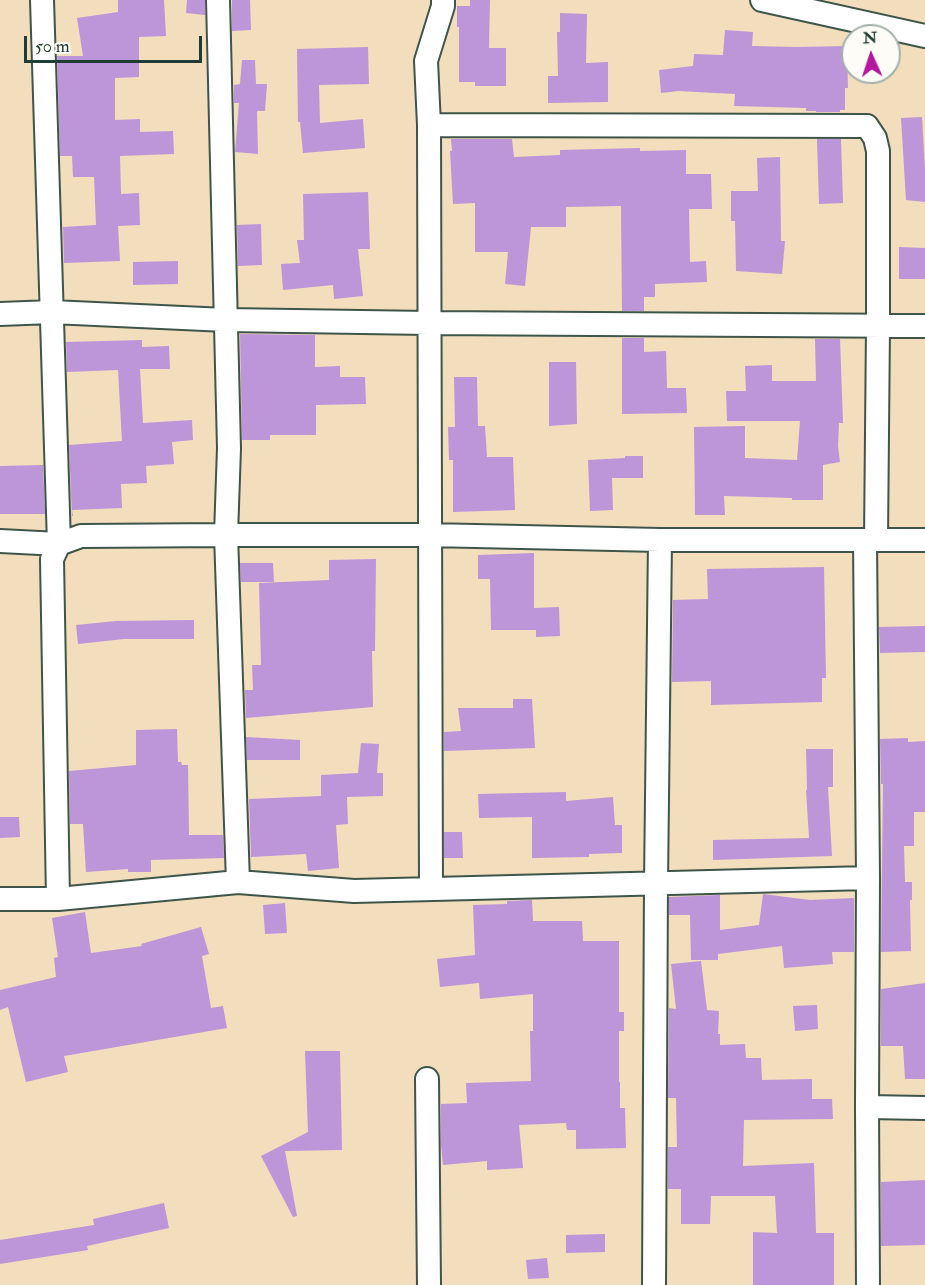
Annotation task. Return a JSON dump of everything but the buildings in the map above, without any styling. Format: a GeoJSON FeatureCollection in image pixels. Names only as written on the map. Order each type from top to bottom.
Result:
{"type":"FeatureCollection","features":[{"type":"Feature","properties":{"kind":"street"},"geometry":{"type":"LineString","coordinates":[[42,0],[60,544],[52,560],[58,899]]}},
{"type":"Feature","properties":{"kind":"street"},"geometry":{"type":"LineString","coordinates":[[218,0],[229,448],[226,535],[238,882]]}},
{"type":"Feature","properties":{"kind":"street"},"geometry":{"type":"LineString","coordinates":[[431,889],[429,125],[426,61],[443,0]]}},
{"type":"Feature","properties":{"kind":"street"},"geometry":{"type":"LineString","coordinates":[[762,0],[925,36]]}},
{"type":"Feature","properties":{"kind":"street"},"geometry":{"type":"LineString","coordinates":[[429,125],[867,126],[875,138],[878,151],[878,326],[871,540],[868,1285]]}},
{"type":"Feature","properties":{"kind":"street"},"geometry":{"type":"LineString","coordinates":[[0,314],[52,312],[226,320],[429,323],[925,326]]}},
{"type":"Feature","properties":{"kind":"street"},"geometry":{"type":"LineString","coordinates":[[0,541],[60,544],[81,536],[226,535],[429,535],[660,540],[925,540]]}},
{"type":"Feature","properties":{"kind":"street"},"geometry":{"type":"LineString","coordinates":[[654,1285],[660,540]]}},
{"type":"Feature","properties":{"kind":"street"},"geometry":{"type":"LineString","coordinates":[[0,899],[58,899],[238,882],[354,891],[868,878]]}},
{"type":"Feature","properties":{"kind":"street"},"geometry":{"type":"LineString","coordinates":[[427,1079],[429,1285]]}},
{"type":"Feature","properties":{"kind":"street"},"geometry":{"type":"LineString","coordinates":[[867,1107],[925,1108]]}}]}
